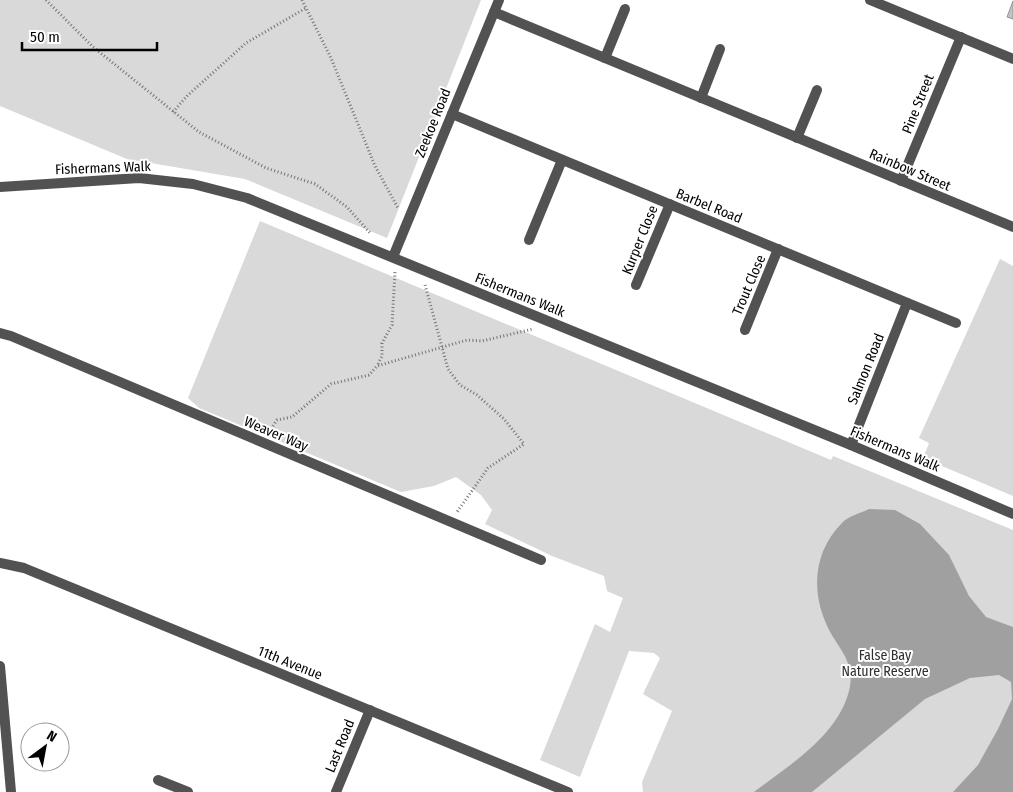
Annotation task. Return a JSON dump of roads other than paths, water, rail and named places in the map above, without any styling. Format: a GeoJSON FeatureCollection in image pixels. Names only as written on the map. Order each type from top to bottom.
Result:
{"type":"FeatureCollection","features":[{"type":"Feature","properties":{"kind":"street","name":"Zeekoe Road"},"geometry":{"type":"LineString","coordinates":[[393,257],[499,0]]}},
{"type":"Feature","properties":{"kind":"street"},"geometry":{"type":"LineString","coordinates":[[870,0],[1013,59]]}},
{"type":"Feature","properties":{"kind":"street"},"geometry":{"type":"LineString","coordinates":[[605,58],[625,9]]}},
{"type":"Feature","properties":{"kind":"street","name":"Rainbow Street"},"geometry":{"type":"LineString","coordinates":[[494,12],[1013,228]]}},
{"type":"Feature","properties":{"kind":"street","name":"Pine Street"},"geometry":{"type":"LineString","coordinates":[[901,181],[961,37]]}},
{"type":"Feature","properties":{"kind":"street"},"geometry":{"type":"LineString","coordinates":[[700,98],[720,49]]}},
{"type":"Feature","properties":{"kind":"street"},"geometry":{"type":"LineString","coordinates":[[797,138],[817,90]]}},
{"type":"Feature","properties":{"kind":"street","name":"Barbel Road"},"geometry":{"type":"LineString","coordinates":[[452,114],[956,323]]}},
{"type":"Feature","properties":{"kind":"street"},"geometry":{"type":"LineString","coordinates":[[529,240],[562,160]]}},
{"type":"Feature","properties":{"kind":"street","name":"Fishermans Walk"},"geometry":{"type":"LineString","coordinates":[[0,187],[139,178],[193,184],[247,198],[851,445],[1013,514]]}},
{"type":"Feature","properties":{"kind":"street","name":"Kurper Close"},"geometry":{"type":"LineString","coordinates":[[636,285],[670,204]]}},
{"type":"Feature","properties":{"kind":"street","name":"Trout Close"},"geometry":{"type":"LineString","coordinates":[[744,330],[778,249]]}},
{"type":"Feature","properties":{"kind":"street","name":"Salmon Road"},"geometry":{"type":"LineString","coordinates":[[851,445],[907,302]]}},
{"type":"Feature","properties":{"kind":"street","name":"Weaver Way"},"geometry":{"type":"LineString","coordinates":[[0,333],[541,560]]}},
{"type":"Feature","properties":{"kind":"street","name":"11th Avenue"},"geometry":{"type":"LineString","coordinates":[[0,563],[24,568],[568,792]]}},
{"type":"Feature","properties":{"kind":"street"},"geometry":{"type":"LineString","coordinates":[[0,666],[3,734],[11,792]]}},
{"type":"Feature","properties":{"kind":"street","name":"Last Road"},"geometry":{"type":"LineString","coordinates":[[336,792],[370,710]]}},
{"type":"Feature","properties":{"kind":"street"},"geometry":{"type":"LineString","coordinates":[[158,780],[188,792]]}},
{"type":"Feature","properties":{"kind":"park label","name":"False Bay Nature Reserve"},"geometry":{"type":"Point","coordinates":[885,664]}}]}
